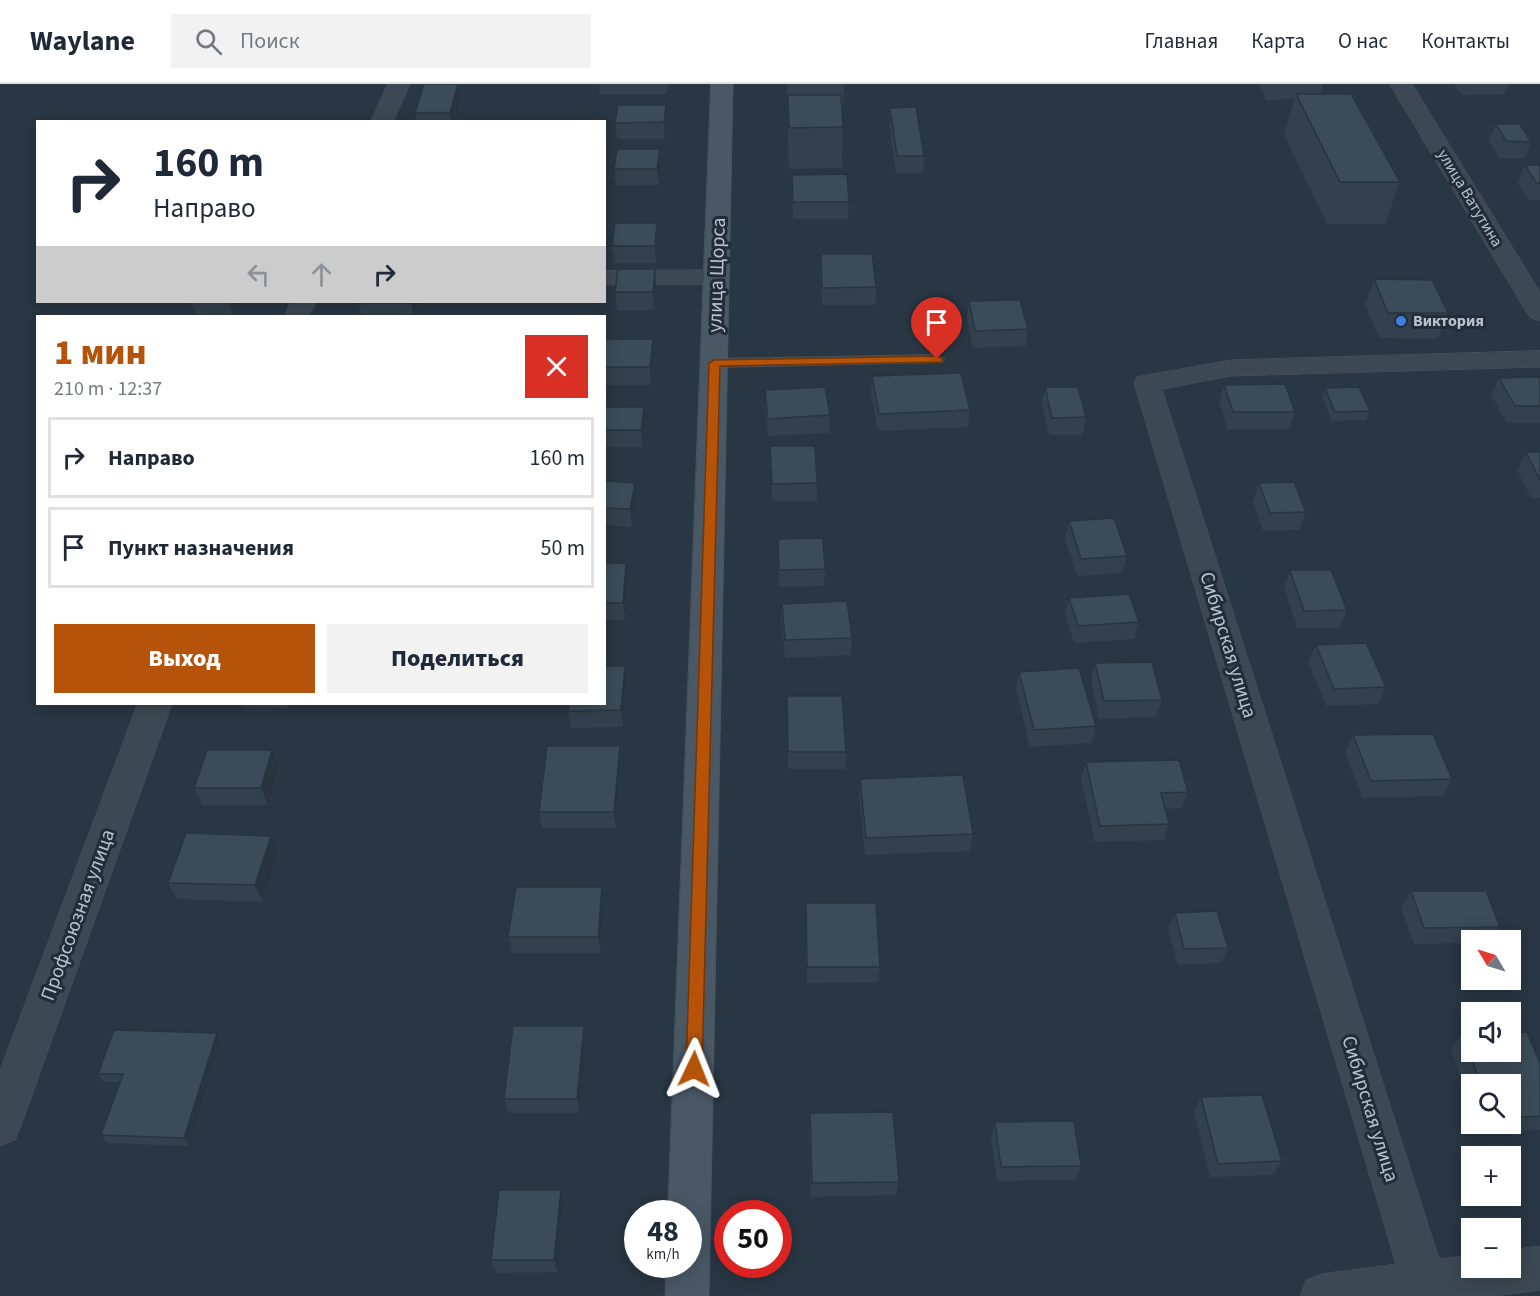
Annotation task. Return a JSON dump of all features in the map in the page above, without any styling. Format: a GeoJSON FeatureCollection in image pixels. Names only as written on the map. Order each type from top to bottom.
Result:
{"type":"FeatureCollection","features":[{"type":"Feature","properties":{"kind":"main road","name":"улица Щорса"},"geometry":{"type":"LineString","coordinates":[[690,1200],[722,84]]}},
{"type":"Feature","properties":{"kind":"main road"},"geometry":{"type":"LineString","coordinates":[[687,1296],[688,1278]]}},
{"type":"Feature","properties":{"kind":"street"},"geometry":{"type":"LineString","coordinates":[[383,120],[399,84]]}},
{"type":"Feature","properties":{"kind":"street","name":"улица Ватутина"},"geometry":{"type":"LineString","coordinates":[[1401,84],[1540,312]]}},
{"type":"Feature","properties":{"kind":"street"},"geometry":{"type":"LineString","coordinates":[[606,278],[717,277]]}},
{"type":"Feature","properties":{"kind":"street","name":"Сибирская улица"},"geometry":{"type":"LineString","coordinates":[[1424,1283],[1147,383],[1231,368],[1540,359]]}},
{"type":"Feature","properties":{"kind":"street","name":"Профсоюзная улица"},"geometry":{"type":"LineString","coordinates":[[0,1126],[155,705]]}},
{"type":"Feature","properties":{"kind":"street"},"geometry":{"type":"LineString","coordinates":[[1322,1296],[1540,1268]]}},
{"type":"Feature","properties":{"kind":"lane"},"geometry":{"type":"LineString","coordinates":[[714,363],[937,359]]}},
{"type":"Feature","properties":{"kind":"building"},"geometry":{"type":"Polygon","coordinates":[[[424,84],[458,84],[450,113],[415,113],[424,84]]]}},
{"type":"Feature","properties":{"kind":"building"},"geometry":{"type":"Polygon","coordinates":[[[1296,94],[1351,94],[1400,182],[1340,182],[1296,94]]]}},
{"type":"Feature","properties":{"kind":"building"},"geometry":{"type":"Polygon","coordinates":[[[788,95],[841,95],[843,127],[789,128],[788,95]]]}},
{"type":"Feature","properties":{"kind":"building"},"geometry":{"type":"Polygon","coordinates":[[[618,105],[666,105],[664,122],[615,123],[618,105]]]}},
{"type":"Feature","properties":{"kind":"building"},"geometry":{"type":"Polygon","coordinates":[[[916,107],[924,156],[897,156],[890,108],[916,107]]]}},
{"type":"Feature","properties":{"kind":"building"},"geometry":{"type":"Polygon","coordinates":[[[1496,124],[1520,124],[1531,142],[1506,141],[1496,124]]]}},
{"type":"Feature","properties":{"kind":"building"},"geometry":{"type":"Polygon","coordinates":[[[617,149],[660,149],[657,169],[614,169],[617,149]]]}},
{"type":"Feature","properties":{"kind":"building"},"geometry":{"type":"Polygon","coordinates":[[[1525,165],[1540,165],[1540,183],[1536,183],[1525,165]]]}},
{"type":"Feature","properties":{"kind":"building"},"geometry":{"type":"Polygon","coordinates":[[[847,174],[849,202],[793,202],[792,175],[847,174]]]}},
{"type":"Feature","properties":{"kind":"building"},"geometry":{"type":"Polygon","coordinates":[[[615,223],[657,223],[655,246],[612,246],[615,223]]]}},
{"type":"Feature","properties":{"kind":"building"},"geometry":{"type":"Polygon","coordinates":[[[821,254],[872,254],[876,287],[822,288],[821,254]]]}},
{"type":"Feature","properties":{"kind":"building"},"geometry":{"type":"Polygon","coordinates":[[[618,269],[655,269],[653,292],[615,292],[618,269]]]}},
{"type":"Feature","properties":{"kind":"building"},"geometry":{"type":"Polygon","coordinates":[[[1374,279],[1432,280],[1448,313],[1388,313],[1374,279]]]}},
{"type":"Feature","properties":{"kind":"building"},"geometry":{"type":"Polygon","coordinates":[[[1020,300],[1028,329],[975,331],[969,301],[1020,300]]]}},
{"type":"Feature","properties":{"kind":"building"},"geometry":{"type":"Polygon","coordinates":[[[606,339],[653,339],[650,367],[606,367],[606,339]]]}},
{"type":"Feature","properties":{"kind":"building"},"geometry":{"type":"Polygon","coordinates":[[[961,373],[970,410],[879,414],[872,376],[961,373]]]}},
{"type":"Feature","properties":{"kind":"building"},"geometry":{"type":"Polygon","coordinates":[[[1540,377],[1540,406],[1515,406],[1499,378],[1540,377]]]}},
{"type":"Feature","properties":{"kind":"building"},"geometry":{"type":"Polygon","coordinates":[[[1285,384],[1295,412],[1233,412],[1224,385],[1285,384]]]}},
{"type":"Feature","properties":{"kind":"building"},"geometry":{"type":"Polygon","coordinates":[[[825,387],[830,415],[768,419],[765,390],[825,387]]]}},
{"type":"Feature","properties":{"kind":"building"},"geometry":{"type":"Polygon","coordinates":[[[1045,387],[1078,387],[1086,417],[1052,418],[1045,387]]]}},
{"type":"Feature","properties":{"kind":"building"},"geometry":{"type":"Polygon","coordinates":[[[1359,387],[1370,411],[1335,412],[1325,388],[1359,387]]]}},
{"type":"Feature","properties":{"kind":"building"},"geometry":{"type":"Polygon","coordinates":[[[606,407],[644,407],[641,430],[606,430],[606,407]]]}},
{"type":"Feature","properties":{"kind":"building"},"geometry":{"type":"Polygon","coordinates":[[[770,446],[815,446],[817,483],[772,484],[770,446]]]}},
{"type":"Feature","properties":{"kind":"building"},"geometry":{"type":"Polygon","coordinates":[[[1526,452],[1540,452],[1540,480],[1526,452]]]}},
{"type":"Feature","properties":{"kind":"building"},"geometry":{"type":"Polygon","coordinates":[[[606,481],[635,483],[630,509],[606,508],[606,481]]]}},
{"type":"Feature","properties":{"kind":"building"},"geometry":{"type":"Polygon","coordinates":[[[1294,482],[1306,512],[1270,513],[1259,483],[1294,482]]]}},
{"type":"Feature","properties":{"kind":"building"},"geometry":{"type":"Polygon","coordinates":[[[1114,518],[1127,556],[1081,559],[1069,521],[1114,518]]]}},
{"type":"Feature","properties":{"kind":"building"},"geometry":{"type":"Polygon","coordinates":[[[823,538],[825,569],[779,570],[778,539],[823,538]]]}},
{"type":"Feature","properties":{"kind":"building"},"geometry":{"type":"Polygon","coordinates":[[[606,563],[626,563],[623,603],[606,603],[606,563]]]}},
{"type":"Feature","properties":{"kind":"building"},"geometry":{"type":"Polygon","coordinates":[[[1290,570],[1331,570],[1347,610],[1304,611],[1290,570]]]}},
{"type":"Feature","properties":{"kind":"building"},"geometry":{"type":"Polygon","coordinates":[[[1129,594],[1139,622],[1078,626],[1069,598],[1129,594]]]}},
{"type":"Feature","properties":{"kind":"building"},"geometry":{"type":"Polygon","coordinates":[[[847,601],[852,638],[785,640],[782,604],[847,601]]]}},
{"type":"Feature","properties":{"kind":"building"},"geometry":{"type":"Polygon","coordinates":[[[1366,643],[1386,687],[1334,689],[1316,645],[1366,643]]]}},
{"type":"Feature","properties":{"kind":"building"},"geometry":{"type":"Polygon","coordinates":[[[1152,662],[1162,700],[1104,701],[1095,663],[1152,662]]]}},
{"type":"Feature","properties":{"kind":"building"},"geometry":{"type":"Polygon","coordinates":[[[606,666],[625,666],[621,710],[568,711],[569,705],[606,705],[606,666]]]}},
{"type":"Feature","properties":{"kind":"building"},"geometry":{"type":"Polygon","coordinates":[[[1079,668],[1096,726],[1034,730],[1019,672],[1079,668]]]}},
{"type":"Feature","properties":{"kind":"building"},"geometry":{"type":"Polygon","coordinates":[[[787,696],[842,696],[846,752],[788,752],[787,696]]]}},
{"type":"Feature","properties":{"kind":"building"},"geometry":{"type":"Polygon","coordinates":[[[1433,734],[1452,779],[1371,781],[1353,735],[1433,734]]]}},
{"type":"Feature","properties":{"kind":"building"},"geometry":{"type":"Polygon","coordinates":[[[547,746],[620,746],[614,812],[539,812],[547,746]]]}},
{"type":"Feature","properties":{"kind":"building"},"geometry":{"type":"Polygon","coordinates":[[[207,750],[272,750],[261,788],[194,788],[207,750]]]}},
{"type":"Feature","properties":{"kind":"building"},"geometry":{"type":"Polygon","coordinates":[[[1179,760],[1188,792],[1161,793],[1169,824],[1100,826],[1086,762],[1179,760]]]}},
{"type":"Feature","properties":{"kind":"building"},"geometry":{"type":"Polygon","coordinates":[[[963,775],[973,834],[866,838],[860,779],[963,775]]]}},
{"type":"Feature","properties":{"kind":"building"},"geometry":{"type":"Polygon","coordinates":[[[186,833],[271,836],[255,885],[168,883],[186,833]]]}},
{"type":"Feature","properties":{"kind":"building"},"geometry":{"type":"Polygon","coordinates":[[[516,887],[602,887],[598,937],[508,937],[516,887]]]}},
{"type":"Feature","properties":{"kind":"building"},"geometry":{"type":"Polygon","coordinates":[[[1411,891],[1486,891],[1500,927],[1424,928],[1411,891]]]}},
{"type":"Feature","properties":{"kind":"building"},"geometry":{"type":"Polygon","coordinates":[[[806,903],[876,903],[880,967],[807,967],[806,903]]]}},
{"type":"Feature","properties":{"kind":"building"},"geometry":{"type":"Polygon","coordinates":[[[1217,911],[1228,948],[1184,949],[1175,913],[1217,911]]]}},
{"type":"Feature","properties":{"kind":"building"},"geometry":{"type":"Polygon","coordinates":[[[513,1026],[584,1026],[577,1099],[504,1099],[513,1026]]]}},
{"type":"Feature","properties":{"kind":"building"},"geometry":{"type":"Polygon","coordinates":[[[114,1030],[217,1033],[184,1138],[101,1135],[123,1074],[98,1074],[114,1030]]]}},
{"type":"Feature","properties":{"kind":"building"},"geometry":{"type":"Polygon","coordinates":[[[1521,1032],[1527,1032],[1540,1063],[1540,1116],[1521,1117],[1521,1074],[1477,1074],[1473,1062],[1521,1062],[1521,1032]]]}},
{"type":"Feature","properties":{"kind":"building"},"geometry":{"type":"Polygon","coordinates":[[[1262,1095],[1282,1161],[1218,1164],[1201,1097],[1262,1095]]]}},
{"type":"Feature","properties":{"kind":"building"},"geometry":{"type":"Polygon","coordinates":[[[893,1112],[899,1182],[812,1183],[810,1113],[893,1112]]]}},
{"type":"Feature","properties":{"kind":"building"},"geometry":{"type":"Polygon","coordinates":[[[1074,1121],[1081,1166],[1001,1167],[995,1122],[1074,1121]]]}},
{"type":"Feature","properties":{"kind":"building"},"geometry":{"type":"Polygon","coordinates":[[[499,1190],[561,1190],[554,1260],[491,1260],[499,1190]]]}},
{"type":"Feature","properties":{"kind":"place","name":"Виктория"},"geometry":{"type":"Point","coordinates":[1401,321]}},
{"type":"Feature","properties":{"kind":"route"},"geometry":{"type":"LineString","coordinates":[[694,1069],[714,363],[937,359]]}}]}
